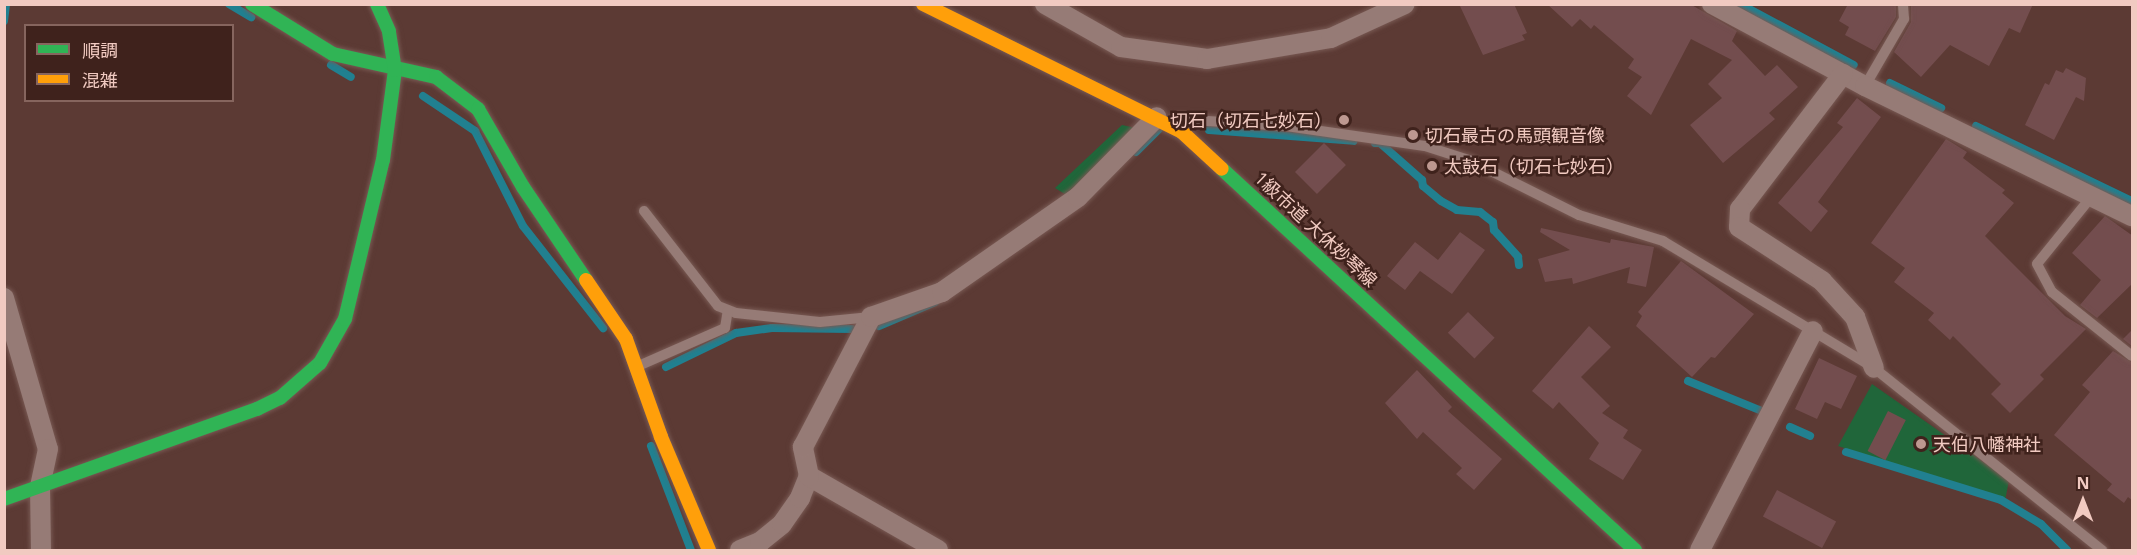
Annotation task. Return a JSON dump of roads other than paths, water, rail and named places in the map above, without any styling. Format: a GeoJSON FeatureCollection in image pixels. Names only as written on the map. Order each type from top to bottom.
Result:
{"type":"FeatureCollection","features":[{"type":"Feature","properties":{"kind":"street"},"geometry":{"type":"LineString","coordinates":[[252,4],[333,54],[394,70],[436,77],[478,109],[524,187],[626,339],[709,550]]}},
{"type":"Feature","properties":{"kind":"street"},"geometry":{"type":"LineString","coordinates":[[4,499],[257,409],[280,398],[320,363],[345,319],[360,266],[383,160],[394,70],[389,31],[377,4]]}},
{"type":"Feature","properties":{"kind":"street","name":"1級市道 大休妙琴線"},"geometry":{"type":"LineString","coordinates":[[923,4],[1157,117],[1182,132],[1248,190],[1635,550]]}},
{"type":"Feature","properties":{"kind":"street"},"geometry":{"type":"LineString","coordinates":[[1045,4],[1121,48],[1207,59],[1331,38],[1405,4]]}},
{"type":"Feature","properties":{"kind":"street"},"geometry":{"type":"LineString","coordinates":[[1712,4],[1865,86],[2133,216]]}},
{"type":"Feature","properties":{"kind":"street"},"geometry":{"type":"LineString","coordinates":[[1843,74],[1740,209],[1739,227],[1822,281],[1855,316],[1874,368]]}},
{"type":"Feature","properties":{"kind":"street"},"geometry":{"type":"LineString","coordinates":[[740,550],[760,542],[782,524],[800,498],[809,476],[803,447],[871,317],[942,292],[1049,218],[1078,197],[1157,117]]}},
{"type":"Feature","properties":{"kind":"street"},"geometry":{"type":"LineString","coordinates":[[4,298],[48,449],[40,488],[41,550]]}},
{"type":"Feature","properties":{"kind":"street"},"geometry":{"type":"LineString","coordinates":[[1700,550],[1813,331]]}},
{"type":"Feature","properties":{"kind":"street"},"geometry":{"type":"LineString","coordinates":[[809,476],[938,550]]}},
{"type":"Feature","properties":{"kind":"lane"},"geometry":{"type":"LineString","coordinates":[[1865,86],[1904,19],[1903,4]]}},
{"type":"Feature","properties":{"kind":"lane"},"geometry":{"type":"LineString","coordinates":[[1157,117],[1286,126],[1425,146],[1469,160],[1579,215],[1662,241],[1874,368],[2102,550]]}},
{"type":"Feature","properties":{"kind":"lane"},"geometry":{"type":"LineString","coordinates":[[2092,196],[2037,264],[2052,291],[2133,356]]}},
{"type":"Feature","properties":{"kind":"lane"},"geometry":{"type":"LineString","coordinates":[[644,211],[718,306],[728,310],[820,322],[871,317]]}},
{"type":"Feature","properties":{"kind":"lane"},"geometry":{"type":"LineString","coordinates":[[636,367],[725,328],[728,310]]}},
{"type":"Feature","properties":{"kind":"waterway"},"geometry":{"type":"LineString","coordinates":[[4,21],[6,4]]}},
{"type":"Feature","properties":{"kind":"waterway"},"geometry":{"type":"LineString","coordinates":[[229,4],[251,17]]}},
{"type":"Feature","properties":{"kind":"waterway"},"geometry":{"type":"LineString","coordinates":[[1740,4],[1854,65]]}},
{"type":"Feature","properties":{"kind":"waterway"},"geometry":{"type":"LineString","coordinates":[[331,65],[351,77]]}},
{"type":"Feature","properties":{"kind":"waterway"},"geometry":{"type":"LineString","coordinates":[[1890,83],[1941,108]]}},
{"type":"Feature","properties":{"kind":"waterway"},"geometry":{"type":"LineString","coordinates":[[423,96],[475,131],[523,226],[603,328]]}},
{"type":"Feature","properties":{"kind":"waterway"},"geometry":{"type":"LineString","coordinates":[[1976,126],[2132,201]]}},
{"type":"Feature","properties":{"kind":"waterway"},"geometry":{"type":"LineString","coordinates":[[1136,152],[1159,129]]}},
{"type":"Feature","properties":{"kind":"waterway"},"geometry":{"type":"LineString","coordinates":[[1209,130],[1354,141]]}},
{"type":"Feature","properties":{"kind":"waterway"},"geometry":{"type":"LineString","coordinates":[[1375,143],[1380,143],[1422,180],[1423,186],[1441,201],[1457,210],[1480,212],[1493,222],[1494,230],[1518,257],[1519,265]]}},
{"type":"Feature","properties":{"kind":"waterway"},"geometry":{"type":"LineString","coordinates":[[879,326],[935,302]]}},
{"type":"Feature","properties":{"kind":"waterway"},"geometry":{"type":"LineString","coordinates":[[666,367],[736,333],[772,328],[852,329]]}},
{"type":"Feature","properties":{"kind":"waterway"},"geometry":{"type":"LineString","coordinates":[[1688,381],[1762,411]]}},
{"type":"Feature","properties":{"kind":"waterway"},"geometry":{"type":"LineString","coordinates":[[1790,427],[1810,436]]}},
{"type":"Feature","properties":{"kind":"waterway"},"geometry":{"type":"LineString","coordinates":[[651,446],[691,550]]}},
{"type":"Feature","properties":{"kind":"waterway"},"geometry":{"type":"LineString","coordinates":[[1846,452],[2001,500],[2041,524],[2067,550]]}},
{"type":"Feature","properties":{"kind":"place","name":"切石（切石七妙石）"},"geometry":{"type":"Point","coordinates":[1344,120]}},
{"type":"Feature","properties":{"kind":"place","name":"切石最古の馬頭観音像"},"geometry":{"type":"Point","coordinates":[1413,135]}},
{"type":"Feature","properties":{"kind":"place","name":"太鼓石（切石七妙石）"},"geometry":{"type":"Point","coordinates":[1432,166]}},
{"type":"Feature","properties":{"kind":"place","name":"天伯八幡神社"},"geometry":{"type":"Point","coordinates":[1921,444]}}]}
